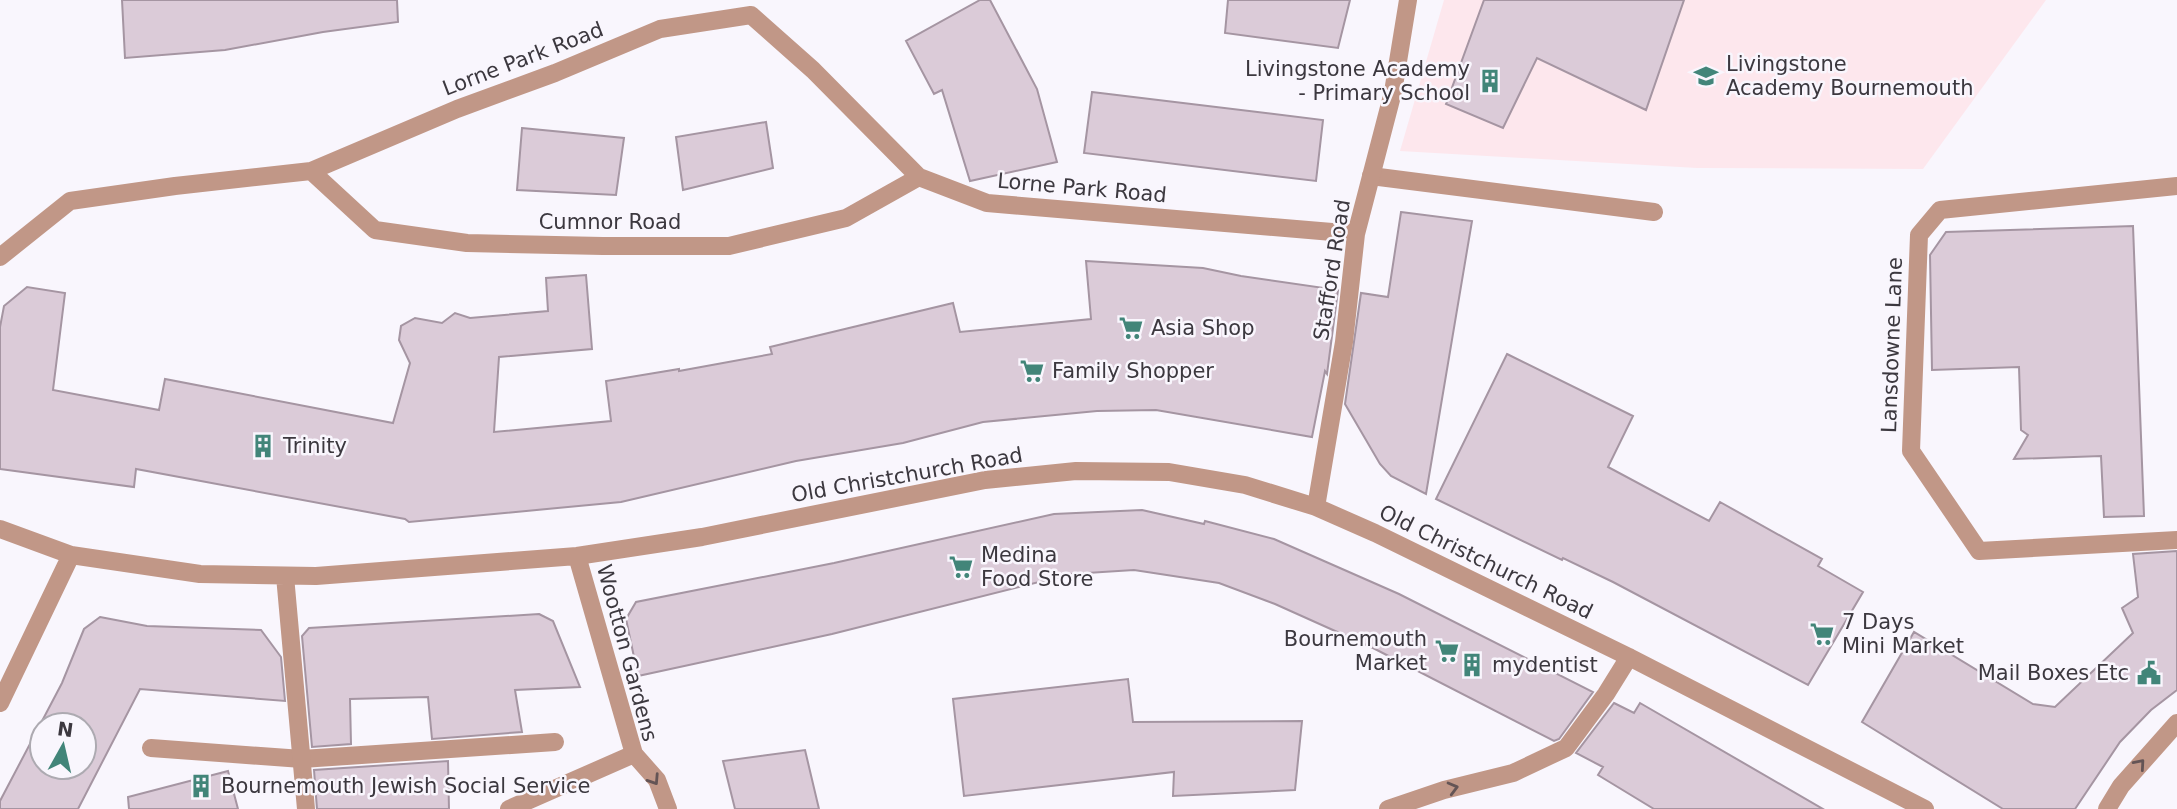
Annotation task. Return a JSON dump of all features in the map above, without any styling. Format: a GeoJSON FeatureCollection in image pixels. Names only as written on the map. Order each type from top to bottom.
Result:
{"type":"FeatureCollection","features":[{"type":"Feature","properties":{"kind":"street","name":"Stafford Road"},"geometry":{"type":"LineString","coordinates":[[1316,507],[1343,342],[1356,234],[1394,92],[1408,0]]}},
{"type":"Feature","properties":{"kind":"street","name":"Lorne Park Road"},"geometry":{"type":"LineString","coordinates":[[0,257],[70,201],[311,171],[457,109],[555,73],[660,29],[755,7],[919,177],[987,203],[1356,234]]}},
{"type":"Feature","properties":{"kind":"street","name":"Cumnor Road"},"geometry":{"type":"LineString","coordinates":[[311,171],[375,230],[467,243],[603,246],[729,246],[846,218],[919,177]]}},
{"type":"Feature","properties":{"kind":"street"},"geometry":{"type":"LineString","coordinates":[[1371,176],[1654,212]]}},
{"type":"Feature","properties":{"kind":"street","name":"Lansdowne Lane"},"geometry":{"type":"LineString","coordinates":[[2177,186],[1940,210],[1919,235],[1911,451],[1979,551],[2177,540]]}},
{"type":"Feature","properties":{"kind":"street","name":"Old Christchurch Road"},"geometry":{"type":"LineString","coordinates":[[0,529],[72,555],[200,574],[316,576],[577,556],[702,537],[985,480],[1076,471],[1169,472],[1245,485],[1316,507],[1375,533],[1629,657],[1925,809]]}},
{"type":"Feature","properties":{"kind":"street"},"geometry":{"type":"LineString","coordinates":[[0,703],[72,555]]}},
{"type":"Feature","properties":{"kind":"street","name":"Wootton Gardens"},"geometry":{"type":"LineString","coordinates":[[509,809],[634,754],[577,556]]}},
{"type":"Feature","properties":{"kind":"street"},"geometry":{"type":"LineString","coordinates":[[285,576],[306,809]]}},
{"type":"Feature","properties":{"kind":"street"},"geometry":{"type":"LineString","coordinates":[[1388,809],[1444,790],[1513,773],[1566,748],[1606,694],[1629,657]]}},
{"type":"Feature","properties":{"kind":"street"},"geometry":{"type":"LineString","coordinates":[[2107,809],[2121,786],[2177,723]]}},
{"type":"Feature","properties":{"kind":"street"},"geometry":{"type":"LineString","coordinates":[[151,748],[302,759],[555,742]]}},
{"type":"Feature","properties":{"kind":"street"},"geometry":{"type":"LineString","coordinates":[[634,754],[657,780],[668,809]]}},
{"type":"Feature","properties":{"kind":"shaded area","name":"Livingstone Academy Bournemouth"},"geometry":{"type":"Polygon","coordinates":[[[1444,0],[2046,0],[1923,169],[1697,168],[1400,151],[1444,0]]]}},
{"type":"Feature","properties":{"kind":"building"},"geometry":{"type":"Polygon","coordinates":[[[122,0],[397,0],[398,22],[323,32],[225,50],[125,58],[122,0]]]}},
{"type":"Feature","properties":{"kind":"building"},"geometry":{"type":"Polygon","coordinates":[[[980,0],[990,0],[1037,89],[1057,162],[970,181],[942,90],[934,94],[906,41],[980,0]]]}},
{"type":"Feature","properties":{"kind":"building"},"geometry":{"type":"Polygon","coordinates":[[[1228,0],[1350,0],[1338,48],[1225,33],[1228,0]]]}},
{"type":"Feature","properties":{"kind":"building","name":"Livingstone Academy - Primary School"},"geometry":{"type":"Polygon","coordinates":[[[1484,0],[1684,0],[1646,110],[1537,58],[1503,128],[1446,104],[1484,0]]]}},
{"type":"Feature","properties":{"kind":"building"},"geometry":{"type":"Polygon","coordinates":[[[1092,92],[1323,120],[1316,181],[1084,153],[1092,92]]]}},
{"type":"Feature","properties":{"kind":"building"},"geometry":{"type":"Polygon","coordinates":[[[766,122],[773,168],[683,190],[676,137],[766,122]]]}},
{"type":"Feature","properties":{"kind":"building"},"geometry":{"type":"Polygon","coordinates":[[[522,128],[624,138],[616,195],[517,190],[522,128]]]}},
{"type":"Feature","properties":{"kind":"building"},"geometry":{"type":"Polygon","coordinates":[[[1401,212],[1472,221],[1426,494],[1391,476],[1380,464],[1345,404],[1361,293],[1388,297],[1401,212]]]}},
{"type":"Feature","properties":{"kind":"building"},"geometry":{"type":"Polygon","coordinates":[[[2133,226],[2144,516],[2104,517],[2101,456],[2014,459],[2028,435],[2021,430],[2019,367],[1932,370],[1930,255],[1946,232],[2133,226]]]}},
{"type":"Feature","properties":{"kind":"building"},"geometry":{"type":"Polygon","coordinates":[[[1086,261],[1203,268],[1338,290],[1327,374],[1325,371],[1312,437],[1156,410],[1097,411],[983,422],[903,443],[796,461],[621,502],[409,522],[405,519],[136,469],[134,487],[0,469],[0,327],[4,306],[27,287],[65,293],[53,390],[159,410],[165,379],[393,423],[410,363],[399,340],[401,326],[415,318],[442,323],[455,313],[470,318],[548,311],[546,278],[586,275],[592,349],[499,357],[494,432],[611,421],[606,381],[772,354],[770,347],[953,303],[960,332],[1091,319],[1086,261]]]}},
{"type":"Feature","properties":{"kind":"building"},"geometry":{"type":"Polygon","coordinates":[[[1507,354],[1633,416],[1608,467],[1709,521],[1720,502],[1822,559],[1818,566],[1863,592],[1808,685],[1613,582],[1436,499],[1507,354]]]}},
{"type":"Feature","properties":{"kind":"building"},"geometry":{"type":"Polygon","coordinates":[[[1142,510],[1204,524],[1205,521],[1274,539],[1399,594],[1593,692],[1559,739],[1554,741],[1373,648],[1275,604],[1219,583],[1134,570],[1071,574],[832,634],[638,676],[626,619],[636,602],[834,563],[1054,514],[1142,510]]]}},
{"type":"Feature","properties":{"kind":"building"},"geometry":{"type":"Polygon","coordinates":[[[2177,551],[2177,690],[2151,710],[2120,742],[2075,809],[2003,809],[1862,722],[1914,632],[2033,704],[2055,707],[2133,633],[2122,608],[2138,597],[2133,554],[2177,551]]]}},
{"type":"Feature","properties":{"kind":"building"},"geometry":{"type":"Polygon","coordinates":[[[539,614],[553,621],[580,687],[515,690],[522,732],[432,739],[428,697],[350,699],[351,744],[312,747],[302,636],[309,628],[539,614]]]}},
{"type":"Feature","properties":{"kind":"building"},"geometry":{"type":"Polygon","coordinates":[[[100,617],[147,626],[261,630],[281,657],[285,701],[140,689],[98,770],[98,711],[47,711],[84,629],[100,617]]]}},
{"type":"Feature","properties":{"kind":"building"},"geometry":{"type":"Polygon","coordinates":[[[1128,679],[1133,722],[1302,721],[1295,790],[1173,796],[1174,772],[964,796],[953,699],[1128,679]]]}},
{"type":"Feature","properties":{"kind":"building"},"geometry":{"type":"Polygon","coordinates":[[[1614,703],[1634,713],[1640,703],[1823,809],[1654,809],[1598,775],[1603,767],[1576,753],[1614,703]]]}},
{"type":"Feature","properties":{"kind":"building"},"geometry":{"type":"Polygon","coordinates":[[[28,748],[28,781],[92,781],[78,809],[0,809],[0,801],[28,748]]]}},
{"type":"Feature","properties":{"kind":"building"},"geometry":{"type":"Polygon","coordinates":[[[805,750],[819,809],[735,809],[723,761],[805,750]]]}},
{"type":"Feature","properties":{"kind":"building"},"geometry":{"type":"Polygon","coordinates":[[[448,761],[449,809],[317,809],[314,770],[448,761]]]}},
{"type":"Feature","properties":{"kind":"building","name":"Bournemouth Jewish Social Service"},"geometry":{"type":"Polygon","coordinates":[[[228,771],[238,809],[129,809],[128,797],[228,771]]]}},
{"type":"Feature","properties":{"kind":"place","name":"Livingstone Academy Bournemouth"},"geometry":{"type":"Point","coordinates":[1706,76]}},
{"type":"Feature","properties":{"kind":"place","name":"Livingstone Academy - Primary School"},"geometry":{"type":"Point","coordinates":[1490,81]}},
{"type":"Feature","properties":{"kind":"place","name":"Asia Shop"},"geometry":{"type":"Point","coordinates":[1131,328]}},
{"type":"Feature","properties":{"kind":"place","name":"Family Shopper"},"geometry":{"type":"Point","coordinates":[1032,371]}},
{"type":"Feature","properties":{"kind":"place","name":"Trinity"},"geometry":{"type":"Point","coordinates":[263,446]}},
{"type":"Feature","properties":{"kind":"place","name":"Medina Food Store"},"geometry":{"type":"Point","coordinates":[961,567]}},
{"type":"Feature","properties":{"kind":"place","name":"7 Days Mini Market"},"geometry":{"type":"Point","coordinates":[1822,634]}},
{"type":"Feature","properties":{"kind":"place","name":"Bournemouth Market"},"geometry":{"type":"Point","coordinates":[1447,651]}},
{"type":"Feature","properties":{"kind":"place","name":"mydentist"},"geometry":{"type":"Point","coordinates":[1472,665]}},
{"type":"Feature","properties":{"kind":"place","name":"Mail Boxes Etc"},"geometry":{"type":"Point","coordinates":[2149,673]}},
{"type":"Feature","properties":{"kind":"place","name":"Bournemouth Jewish Social Service"},"geometry":{"type":"Point","coordinates":[201,786]}}]}
